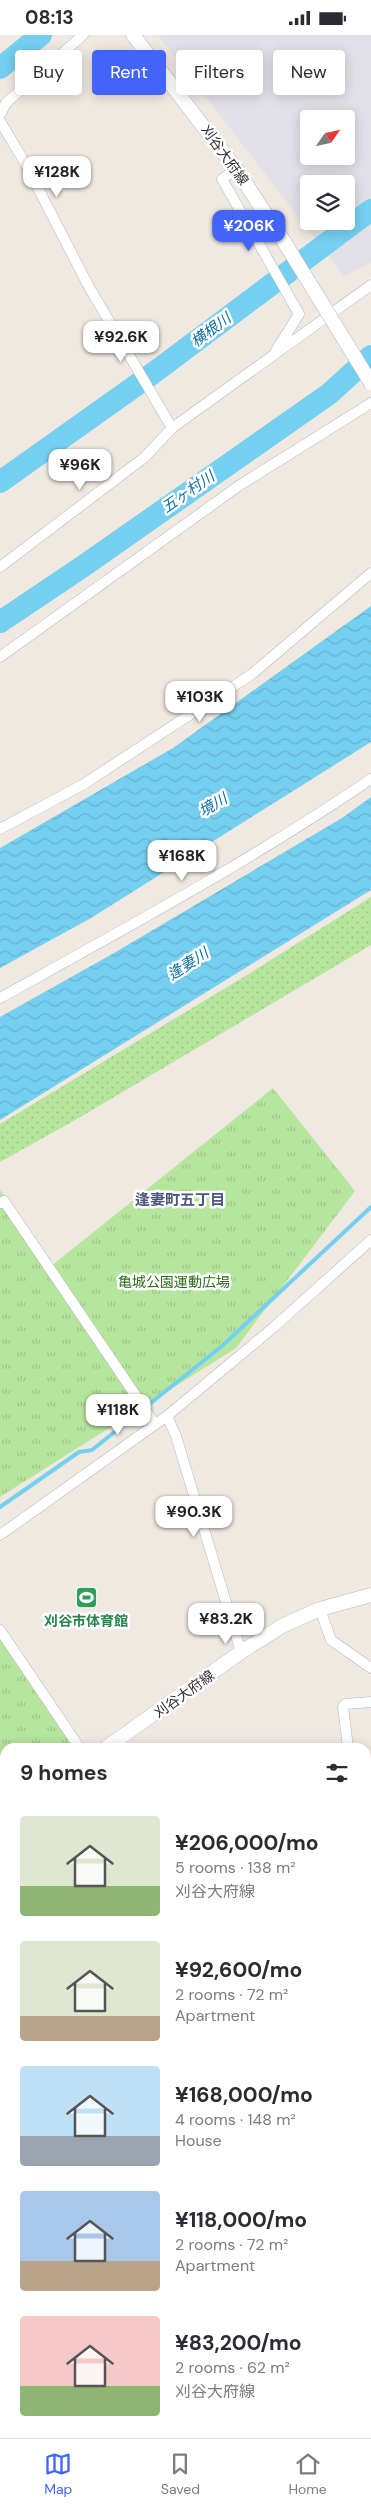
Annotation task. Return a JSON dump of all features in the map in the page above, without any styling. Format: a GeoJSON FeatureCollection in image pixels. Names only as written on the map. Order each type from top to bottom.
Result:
{"type":"FeatureCollection","features":[{"type":"Feature","properties":{"kind":"main road","name":"刈谷大府線"},"geometry":{"type":"LineString","coordinates":[[133,35],[236,169],[284,240],[371,383]]}},
{"type":"Feature","properties":{"kind":"main road","name":"刈谷大府線"},"geometry":{"type":"LineString","coordinates":[[113,1743],[241,1652],[282,1626],[320,1609],[371,1595]]}},
{"type":"Feature","properties":{"kind":"street"},"geometry":{"type":"LineString","coordinates":[[0,115],[6,103],[83,35]]}},
{"type":"Feature","properties":{"kind":"street"},"geometry":{"type":"LineString","coordinates":[[0,121],[25,163],[89,287],[172,428]]}},
{"type":"Feature","properties":{"kind":"street"},"geometry":{"type":"LineString","coordinates":[[236,169],[222,179],[299,314],[274,355]]}},
{"type":"Feature","properties":{"kind":"street"},"geometry":{"type":"LineString","coordinates":[[0,567],[144,457],[172,428],[371,285]]}},
{"type":"Feature","properties":{"kind":"street"},"geometry":{"type":"LineString","coordinates":[[0,657],[240,485],[371,403]]}},
{"type":"Feature","properties":{"kind":"street"},"geometry":{"type":"LineString","coordinates":[[0,829],[84,783],[252,674],[371,573]]}},
{"type":"Feature","properties":{"kind":"street"},"geometry":{"type":"LineString","coordinates":[[0,998],[214,879],[304,825],[371,779]]}},
{"type":"Feature","properties":{"kind":"street"},"geometry":{"type":"LineString","coordinates":[[0,1203],[4,1201],[156,1424]]}},
{"type":"Feature","properties":{"kind":"street"},"geometry":{"type":"LineString","coordinates":[[0,1535],[167,1416],[274,1327],[371,1240]]}},
{"type":"Feature","properties":{"kind":"street"},"geometry":{"type":"LineString","coordinates":[[167,1416],[176,1437],[241,1652]]}},
{"type":"Feature","properties":{"kind":"street"},"geometry":{"type":"LineString","coordinates":[[320,1609],[331,1640],[371,1668]]}},
{"type":"Feature","properties":{"kind":"street"},"geometry":{"type":"LineString","coordinates":[[0,1630],[76,1743]]}},
{"type":"Feature","properties":{"kind":"street"},"geometry":{"type":"LineString","coordinates":[[347,1743],[342,1707],[345,1704],[371,1702]]}},
{"type":"Feature","properties":{"kind":"shaded area"},"geometry":{"type":"Polygon","coordinates":[[[158,35],[371,35],[371,263],[344,276],[308,230],[355,230],[355,175],[300,175],[300,219],[204,95],[263,95],[263,50],[176,50],[176,58],[158,35]]]}},
{"type":"Feature","properties":{"kind":"green space"},"geometry":{"type":"Polygon","coordinates":[[[371,897],[371,945],[77,1119],[0,1162],[0,1124],[242,978],[371,897]]]}},
{"type":"Feature","properties":{"kind":"green space","name":"亀城公園運動広場"},"geometry":{"type":"Polygon","coordinates":[[[273,1088],[355,1191],[236,1348],[0,1497],[0,1190],[50,1267],[273,1088]]]}},
{"type":"Feature","properties":{"kind":"green space"},"geometry":{"type":"Polygon","coordinates":[[[0,1630],[76,1743],[0,1743],[0,1630]]]}},
{"type":"Feature","properties":{"kind":"water","name":"境川"},"geometry":{"type":"Polygon","coordinates":[[[371,606],[371,742],[91,918],[0,968],[0,848],[173,748],[371,606]]]}},
{"type":"Feature","properties":{"kind":"water","name":"逢妻川"},"geometry":{"type":"Polygon","coordinates":[[[371,797],[371,890],[0,1120],[0,1017],[114,953],[342,818],[371,797]]]}},
{"type":"Feature","properties":{"kind":"waterway"},"geometry":{"type":"LineString","coordinates":[[0,68],[41,35]]}},
{"type":"Feature","properties":{"kind":"waterway","name":"横根川"},"geometry":{"type":"LineString","coordinates":[[0,482],[152,374],[371,210]]}},
{"type":"Feature","properties":{"kind":"waterway","name":"五ヶ村川"},"geometry":{"type":"LineString","coordinates":[[0,622],[82,567],[329,394],[371,356]]}},
{"type":"Feature","properties":{"kind":"waterway"},"geometry":{"type":"LineString","coordinates":[[0,1507],[79,1452],[92,1450],[222,1346],[371,1207]]}},
{"type":"Feature","properties":{"kind":"place","name":"刈谷市体育館"},"geometry":{"type":"Point","coordinates":[86,1598]}},
{"type":"Feature","properties":{"kind":"district","name":"逢妻町五丁目"},"geometry":{"type":"Point","coordinates":[180,1200]}}]}
